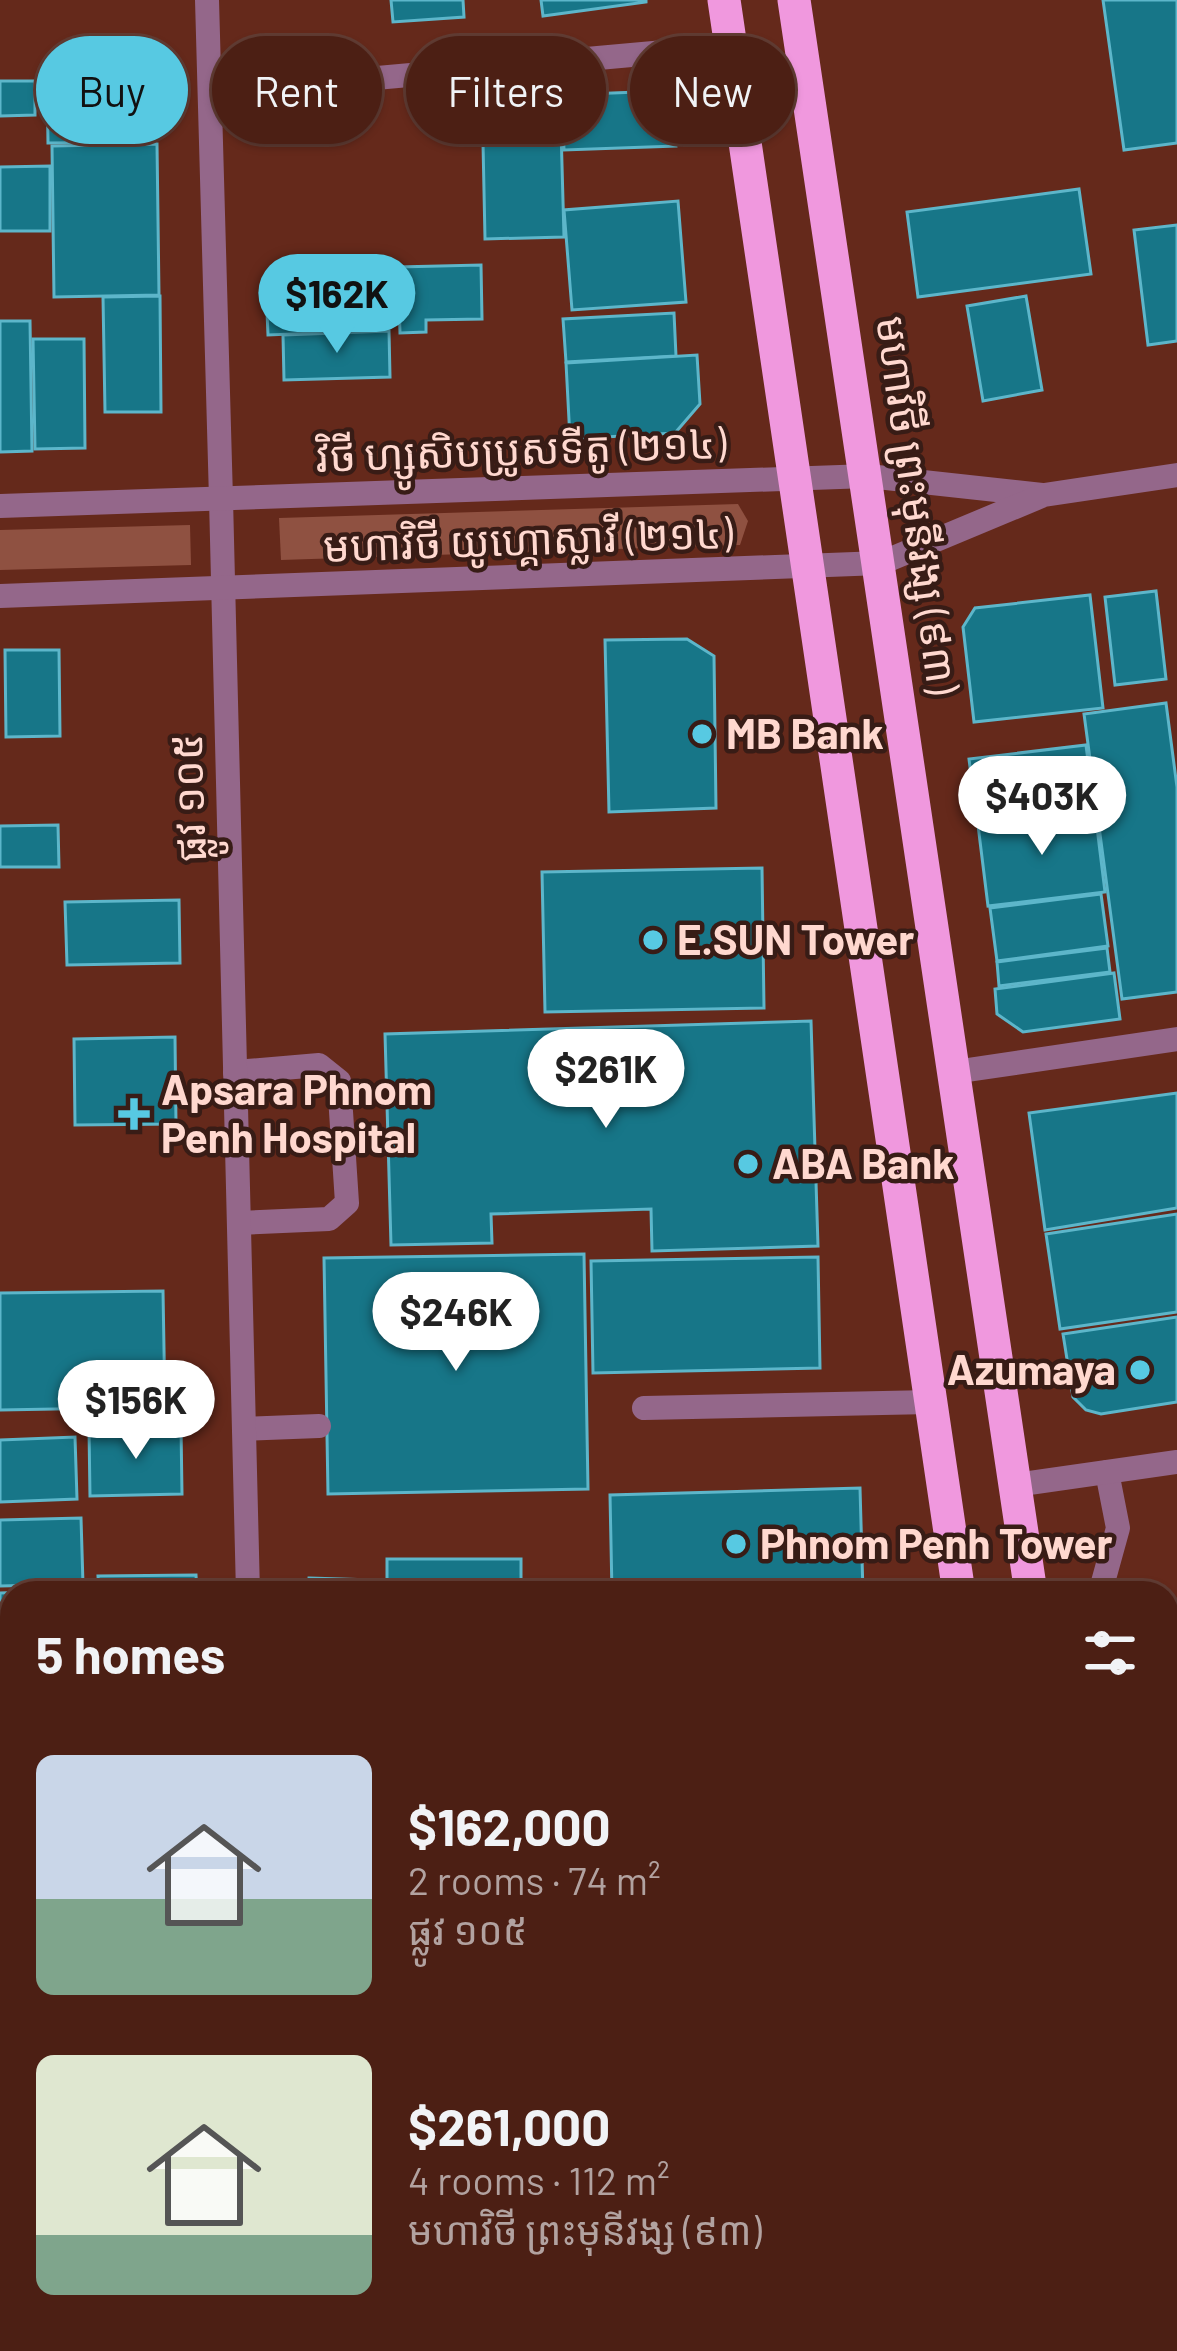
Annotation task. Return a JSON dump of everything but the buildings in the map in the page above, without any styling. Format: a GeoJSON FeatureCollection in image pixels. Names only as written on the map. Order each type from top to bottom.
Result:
{"type":"FeatureCollection","features":[{"type":"Feature","properties":{"kind":"highway"},"geometry":{"type":"LineString","coordinates":[[724,0],[729,36]]}},
{"type":"Feature","properties":{"kind":"highway","name":"មហាវិថី ព្រះមុនីវង្ស (៩៣)"},"geometry":{"type":"LineString","coordinates":[[794,0],[1028,1581]]}},
{"type":"Feature","properties":{"kind":"highway"},"geometry":{"type":"LineString","coordinates":[[746,144],[957,1581]]}},
{"type":"Feature","properties":{"kind":"street","name":"ផ្លូវ ១០៥"},"geometry":{"type":"LineString","coordinates":[[208,0],[248,1581]]}},
{"type":"Feature","properties":{"kind":"street"},"geometry":{"type":"LineString","coordinates":[[210,93],[630,55]]}},
{"type":"Feature","properties":{"kind":"street"},"geometry":{"type":"LineString","coordinates":[[1044,495],[1177,475]]}},
{"type":"Feature","properties":{"kind":"street","name":"វិថី ហ្សូសិបប្រូសទីតូ (២១៤)"},"geometry":{"type":"LineString","coordinates":[[0,506],[868,476],[1044,495]]}},
{"type":"Feature","properties":{"kind":"street","name":"មហាវិថី យូហ្គោស្លាវី (២១៤)"},"geometry":{"type":"LineString","coordinates":[[0,596],[810,570],[881,563],[1044,495]]}},
{"type":"Feature","properties":{"kind":"street"},"geometry":{"type":"LineString","coordinates":[[954,1072],[1177,1039]]}},
{"type":"Feature","properties":{"kind":"street"},"geometry":{"type":"LineString","coordinates":[[235,1072],[320,1065],[332,1070],[339,1081],[346,1203],[329,1219],[238,1223]]}},
{"type":"Feature","properties":{"kind":"street"},"geometry":{"type":"LineString","coordinates":[[644,1408],[931,1402]]}},
{"type":"Feature","properties":{"kind":"street"},"geometry":{"type":"LineString","coordinates":[[244,1430],[320,1426]]}},
{"type":"Feature","properties":{"kind":"street"},"geometry":{"type":"LineString","coordinates":[[1015,1485],[1177,1462]]}},
{"type":"Feature","properties":{"kind":"street"},"geometry":{"type":"LineString","coordinates":[[1103,1581],[1118,1528],[1107,1472]]}},
{"type":"Feature","properties":{"kind":"shaded area"},"geometry":{"type":"Polygon","coordinates":[[[738,504],[748,521],[740,545],[281,560],[279,518],[738,504]]]}},
{"type":"Feature","properties":{"kind":"shaded area"},"geometry":{"type":"Polygon","coordinates":[[[190,525],[191,565],[0,570],[0,530],[190,525]]]}},
{"type":"Feature","properties":{"kind":"place","name":"MB Bank"},"geometry":{"type":"Point","coordinates":[702,734]}},
{"type":"Feature","properties":{"kind":"place","name":"E.SUN Tower"},"geometry":{"type":"Point","coordinates":[653,940]}},
{"type":"Feature","properties":{"kind":"place","name":"Apsara Phnom Penh Hospital"},"geometry":{"type":"Point","coordinates":[134,1114]}},
{"type":"Feature","properties":{"kind":"place","name":"ABA Bank"},"geometry":{"type":"Point","coordinates":[748,1164]}},
{"type":"Feature","properties":{"kind":"place","name":"Azumaya"},"geometry":{"type":"Point","coordinates":[1140,1370]}},
{"type":"Feature","properties":{"kind":"place","name":"Phnom Penh Tower"},"geometry":{"type":"Point","coordinates":[736,1544]}}]}
